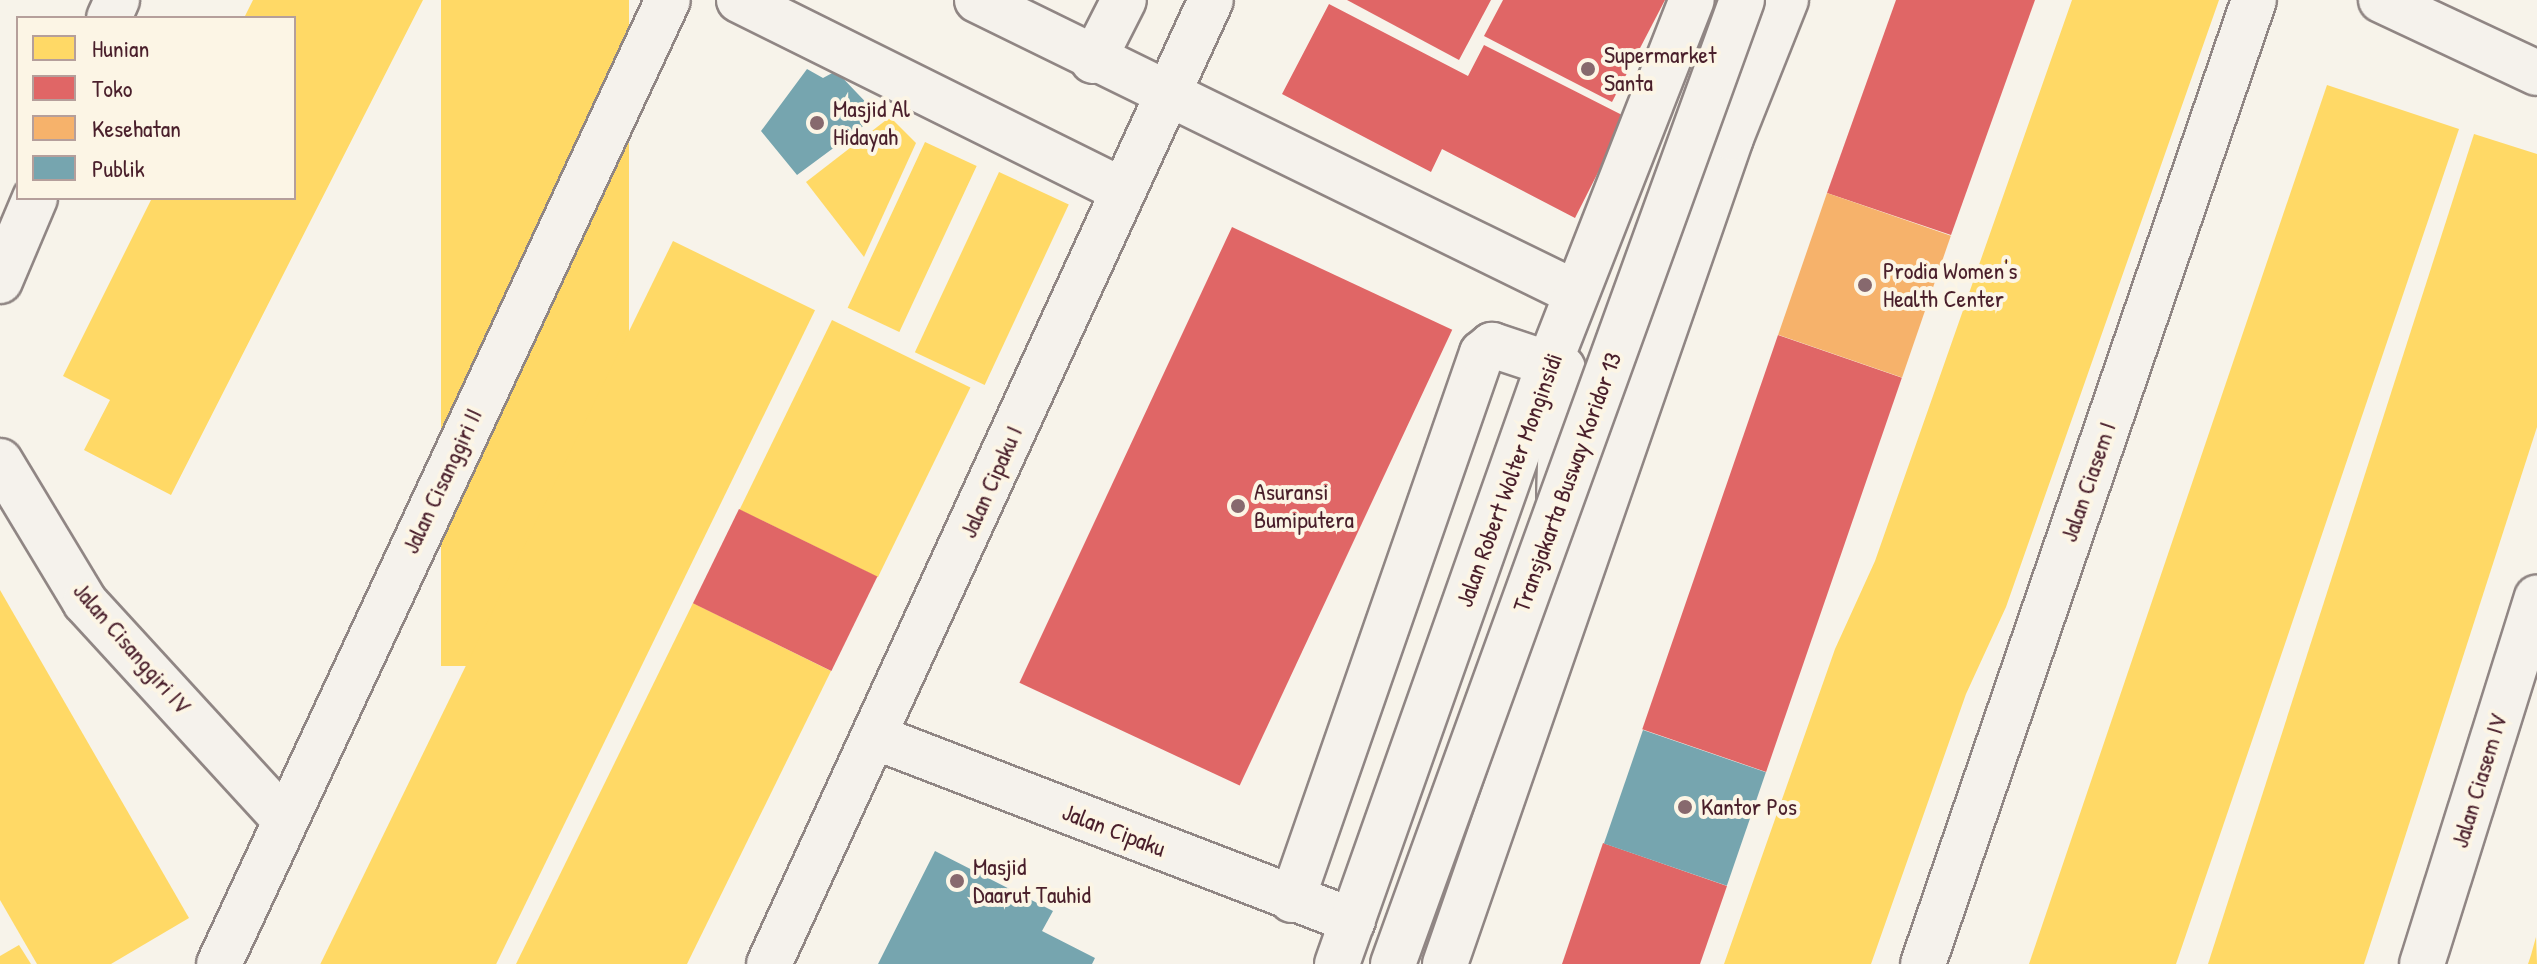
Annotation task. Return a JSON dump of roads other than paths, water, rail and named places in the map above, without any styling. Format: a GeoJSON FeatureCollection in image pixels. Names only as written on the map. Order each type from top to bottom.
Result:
{"type":"FeatureCollection","features":[{"type":"Feature","properties":{"kind":"street","name":"Jalan Cisanggiri II"},"geometry":{"type":"LineString","coordinates":[[219,964],[668,0]]}},
{"type":"Feature","properties":{"kind":"street"},"geometry":{"type":"LineString","coordinates":[[739,0],[1123,191]]}},
{"type":"Feature","properties":{"kind":"street"},"geometry":{"type":"LineString","coordinates":[[977,0],[1167,96],[1563,328]]}},
{"type":"Feature","properties":{"kind":"street"},"geometry":{"type":"LineString","coordinates":[[1093,61],[1124,0]]}},
{"type":"Feature","properties":{"kind":"street","name":"Jalan Cipaku I"},"geometry":{"type":"LineString","coordinates":[[769,964],[1211,0]]}},
{"type":"Feature","properties":{"kind":"street","name":"Jalan Robert Wolter Monginsidi"},"geometry":{"type":"LineString","coordinates":[[1337,964],[1563,328],[1692,0]]}},
{"type":"Feature","properties":{"kind":"street","name":"Transjakarta Busway Koridor 13"},"geometry":{"type":"LineString","coordinates":[[1393,964],[1742,0]]}},
{"type":"Feature","properties":{"kind":"street"},"geometry":{"type":"LineString","coordinates":[[1445,964],[1560,645],[1731,138],[1786,0]]}},
{"type":"Feature","properties":{"kind":"street","name":"Jalan Ciasem I"},"geometry":{"type":"LineString","coordinates":[[1923,964],[2254,0]]}},
{"type":"Feature","properties":{"kind":"street"},"geometry":{"type":"LineString","coordinates":[[2381,0],[2537,73]]}},
{"type":"Feature","properties":{"kind":"street"},"geometry":{"type":"LineString","coordinates":[[1560,645],[1557,466],[1563,328],[1619,222],[1731,138]]}},
{"type":"Feature","properties":{"kind":"street"},"geometry":{"type":"LineString","coordinates":[[0,281],[34,200]]}},
{"type":"Feature","properties":{"kind":"street"},"geometry":{"type":"LineString","coordinates":[[1292,900],[1482,353],[1492,345],[1563,328]]}},
{"type":"Feature","properties":{"kind":"street","name":"Jalan Cisanggiri IV"},"geometry":{"type":"LineString","coordinates":[[0,461],[85,602],[284,819]]}},
{"type":"Feature","properties":{"kind":"street","name":"Jalan Ciasem IV"},"geometry":{"type":"LineString","coordinates":[[2422,964],[2537,598]]}},
{"type":"Feature","properties":{"kind":"street","name":"Jalan Cipaku"},"geometry":{"type":"LineString","coordinates":[[875,737],[1353,921]]}},
{"type":"Feature","properties":{"kind":"place","name":"Supermarket Santa"},"geometry":{"type":"Point","coordinates":[1588,69]}},
{"type":"Feature","properties":{"kind":"place","name":"Masjid Al Hidayah"},"geometry":{"type":"Point","coordinates":[817,123]}},
{"type":"Feature","properties":{"kind":"place","name":"Prodia Women's Health Center"},"geometry":{"type":"Point","coordinates":[1865,285]}},
{"type":"Feature","properties":{"kind":"place","name":"Asuransi Bumiputera"},"geometry":{"type":"Point","coordinates":[1238,506]}},
{"type":"Feature","properties":{"kind":"place","name":"Kantor Pos"},"geometry":{"type":"Point","coordinates":[1685,807]}},
{"type":"Feature","properties":{"kind":"place","name":"Masjid Daarut Tauhid"},"geometry":{"type":"Point","coordinates":[957,881]}}]}
